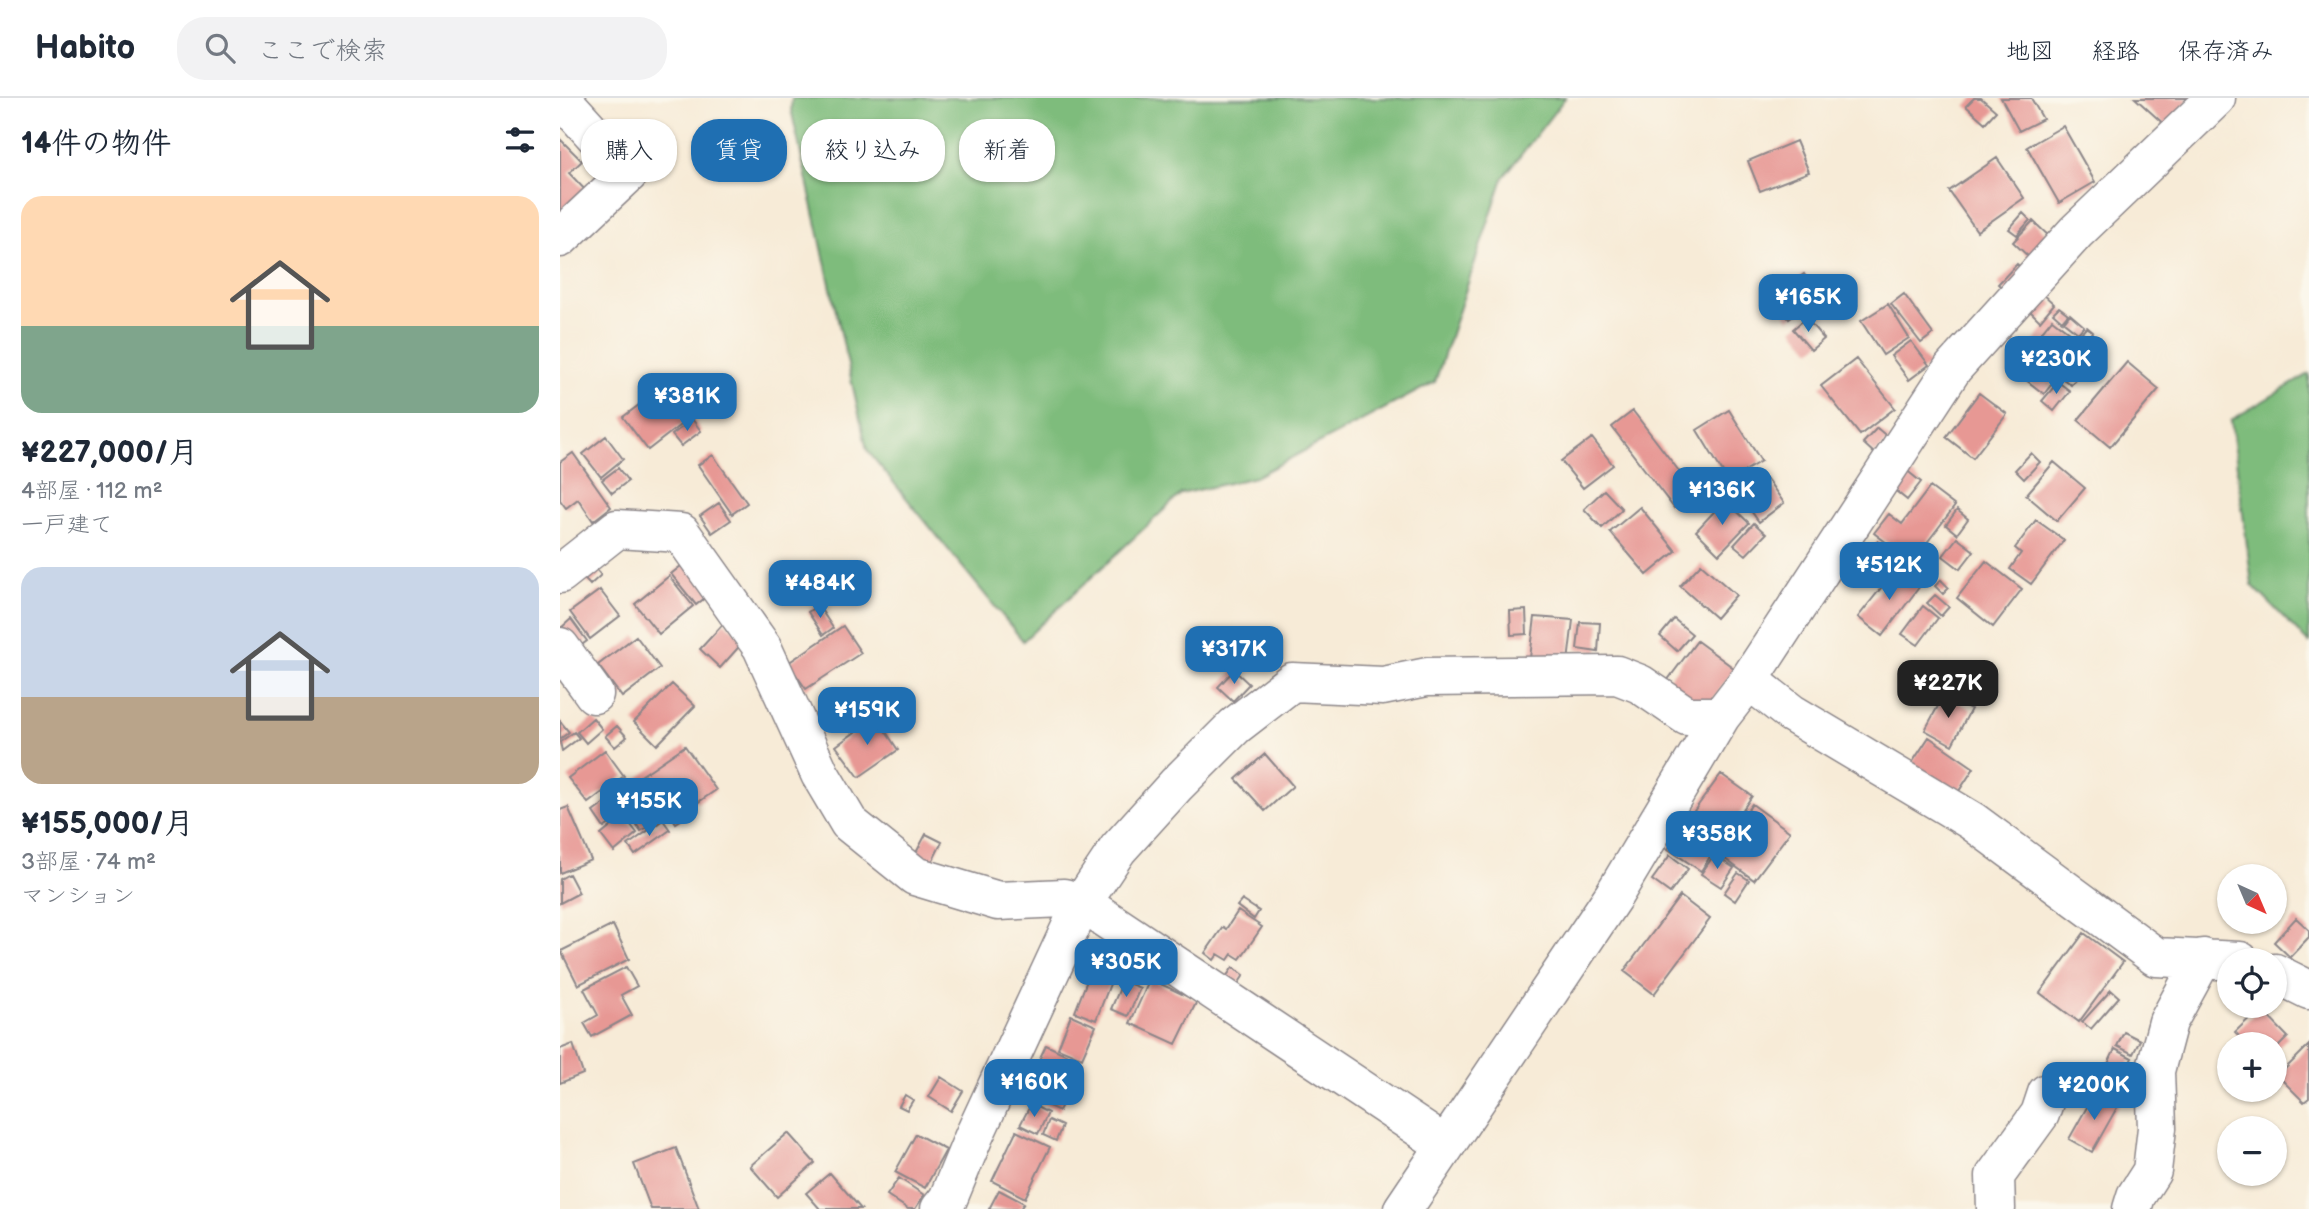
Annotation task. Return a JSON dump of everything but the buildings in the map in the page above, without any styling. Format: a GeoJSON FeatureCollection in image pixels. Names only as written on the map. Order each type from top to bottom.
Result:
{"type":"FeatureCollection","features":[{"type":"Feature","properties":{"kind":"street"},"geometry":{"type":"LineString","coordinates":[[560,239],[628,173],[561,98]]}},
{"type":"Feature","properties":{"kind":"street"},"geometry":{"type":"LineString","coordinates":[[1403,1209],[1614,895],[1721,716],[1749,680],[1953,368],[2076,232],[2216,98]]}},
{"type":"Feature","properties":{"kind":"street"},"geometry":{"type":"LineString","coordinates":[[560,573],[617,529],[681,533],[762,647],[820,774],[849,823],[915,876],[998,901],[1064,898],[1082,903],[1445,1145]]}},
{"type":"Feature","properties":{"kind":"street"},"geometry":{"type":"LineString","coordinates":[[560,647],[594,694]]}},
{"type":"Feature","properties":{"kind":"street"},"geometry":{"type":"LineString","coordinates":[[950,1206],[974,1136],[1082,903],[1118,849],[1176,785],[1235,726],[1292,682],[1383,686],[1427,677],[1617,675],[1640,684],[1687,716],[1721,716]]}},
{"type":"Feature","properties":{"kind":"street"},"geometry":{"type":"LineString","coordinates":[[1749,680],[1791,713],[1972,821],[2156,957],[2217,959]]}},
{"type":"Feature","properties":{"kind":"street"},"geometry":{"type":"LineString","coordinates":[[2132,1209],[2136,1195],[2152,1171],[2157,1128],[2155,1070],[2168,1022],[2203,958]]}},
{"type":"Feature","properties":{"kind":"street"},"geometry":{"type":"LineString","coordinates":[[2287,979],[2309,990]]}},
{"type":"Feature","properties":{"kind":"street"},"geometry":{"type":"LineString","coordinates":[[1996,1209],[1995,1176],[2040,1114],[2047,1093]]}},
{"type":"Feature","properties":{"kind":"green space"},"geometry":{"type":"Polygon","coordinates":[[[792,98],[1565,98],[1503,178],[1435,382],[1255,477],[1181,494],[1023,641],[867,450],[807,182],[945,182],[945,119],[801,119],[801,154],[791,109],[792,98]]]}},
{"type":"Feature","properties":{"kind":"green space"},"geometry":{"type":"Polygon","coordinates":[[[2309,374],[2309,643],[2252,585],[2231,420],[2309,374]]]}}]}
